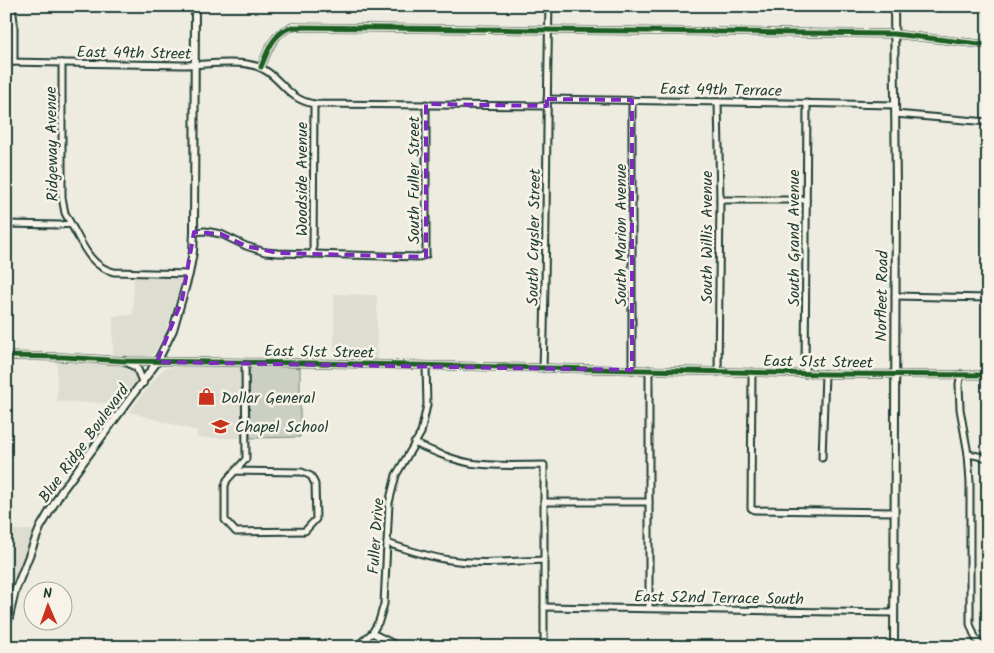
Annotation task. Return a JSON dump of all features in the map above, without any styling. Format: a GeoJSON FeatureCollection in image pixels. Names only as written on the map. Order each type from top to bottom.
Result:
{"type":"FeatureCollection","features":[{"type":"Feature","properties":{"kind":"street"},"geometry":{"type":"LineString","coordinates":[[12,6],[14,62]]}},
{"type":"Feature","properties":{"kind":"street","name":"Blue Ridge Boulevard"},"geometry":{"type":"LineString","coordinates":[[6,630],[16,588],[40,528],[61,492],[158,362],[173,330],[189,274],[194,232],[195,6]]}},
{"type":"Feature","properties":{"kind":"street"},"geometry":{"type":"LineString","coordinates":[[547,99],[549,6]]}},
{"type":"Feature","properties":{"kind":"street","name":"Norfleet Road"},"geometry":{"type":"LineString","coordinates":[[894,6],[894,647]]}},
{"type":"Feature","properties":{"kind":"street"},"geometry":{"type":"LineString","coordinates":[[547,106],[314,104],[295,98],[275,76],[261,67],[275,37],[292,27],[894,34],[988,45]]}},
{"type":"Feature","properties":{"kind":"street","name":"East 49th Street"},"geometry":{"type":"LineString","coordinates":[[6,62],[245,64],[261,67]]}},
{"type":"Feature","properties":{"kind":"street","name":"Ridgeway Avenue"},"geometry":{"type":"LineString","coordinates":[[62,63],[62,197],[65,213],[93,262],[104,270],[114,272],[189,274]]}},
{"type":"Feature","properties":{"kind":"street","name":"East 49th Terrace"},"geometry":{"type":"LineString","coordinates":[[547,99],[895,105]]}},
{"type":"Feature","properties":{"kind":"street","name":"South Crysler Street"},"geometry":{"type":"LineString","coordinates":[[543,368],[546,271],[547,99]]}},
{"type":"Feature","properties":{"kind":"street","name":"South Marion Avenue"},"geometry":{"type":"LineString","coordinates":[[632,100],[632,370]]}},
{"type":"Feature","properties":{"kind":"street","name":"South Willis Avenue"},"geometry":{"type":"LineString","coordinates":[[718,102],[720,200],[718,372]]}},
{"type":"Feature","properties":{"kind":"street","name":"Woodside Avenue"},"geometry":{"type":"LineString","coordinates":[[313,254],[314,104]]}},
{"type":"Feature","properties":{"kind":"street","name":"South Fuller Street"},"geometry":{"type":"LineString","coordinates":[[313,254],[419,257],[426,255],[426,104]]}},
{"type":"Feature","properties":{"kind":"street","name":"South Grand Avenue"},"geometry":{"type":"LineString","coordinates":[[805,374],[807,104]]}},
{"type":"Feature","properties":{"kind":"street"},"geometry":{"type":"LineString","coordinates":[[895,114],[988,122]]}},
{"type":"Feature","properties":{"kind":"street"},"geometry":{"type":"LineString","coordinates":[[720,200],[806,200]]}},
{"type":"Feature","properties":{"kind":"street"},"geometry":{"type":"LineString","coordinates":[[6,224],[71,224]]}},
{"type":"Feature","properties":{"kind":"street"},"geometry":{"type":"LineString","coordinates":[[194,232],[205,231],[221,234],[246,246],[265,252],[313,254]]}},
{"type":"Feature","properties":{"kind":"street"},"geometry":{"type":"LineString","coordinates":[[895,296],[988,298]]}},
{"type":"Feature","properties":{"kind":"street","name":"East 51st Street"},"geometry":{"type":"LineString","coordinates":[[6,356],[158,362],[805,374],[988,375]]}},
{"type":"Feature","properties":{"kind":"street"},"geometry":{"type":"LineString","coordinates":[[125,361],[137,368],[143,383]]}},
{"type":"Feature","properties":{"kind":"street"},"geometry":{"type":"LineString","coordinates":[[236,471],[302,472],[311,476],[315,484],[316,519],[305,531],[236,532],[225,520],[225,486],[227,480],[246,459],[246,363]]}},
{"type":"Feature","properties":{"kind":"street","name":"Fuller Drive"},"geometry":{"type":"LineString","coordinates":[[356,647],[372,633],[379,621],[384,604],[389,503],[392,486],[396,475],[421,433],[426,414],[426,366]]}},
{"type":"Feature","properties":{"kind":"street"},"geometry":{"type":"LineString","coordinates":[[648,370],[649,608]]}},
{"type":"Feature","properties":{"kind":"street"},"geometry":{"type":"LineString","coordinates":[[752,372],[750,508],[754,510],[894,512]]}},
{"type":"Feature","properties":{"kind":"street"},"geometry":{"type":"LineString","coordinates":[[822,458],[825,374]]}},
{"type":"Feature","properties":{"kind":"street"},"geometry":{"type":"LineString","coordinates":[[961,374],[959,384],[960,409],[968,454],[970,482],[970,624],[981,647]]}},
{"type":"Feature","properties":{"kind":"street"},"geometry":{"type":"LineString","coordinates":[[414,443],[442,455],[470,463],[544,465],[544,647]]}},
{"type":"Feature","properties":{"kind":"street"},"geometry":{"type":"LineString","coordinates":[[968,454],[988,458]]}},
{"type":"Feature","properties":{"kind":"street"},"geometry":{"type":"LineString","coordinates":[[544,502],[649,502]]}},
{"type":"Feature","properties":{"kind":"street"},"geometry":{"type":"LineString","coordinates":[[387,543],[421,555],[452,561],[544,560]]}},
{"type":"Feature","properties":{"kind":"street","name":"East 52nd Terrace South"},"geometry":{"type":"LineString","coordinates":[[544,607],[894,613]]}},
{"type":"Feature","properties":{"kind":"street"},"geometry":{"type":"LineString","coordinates":[[372,633],[400,647]]}},
{"type":"Feature","properties":{"kind":"highlighted area"},"geometry":{"type":"Polygon","coordinates":[[[547,99],[632,100],[632,370],[157,362],[182,300],[194,232],[221,234],[246,246],[278,253],[426,257],[426,104],[547,106],[547,99]]]}},
{"type":"Feature","properties":{"kind":"shaded area"},"geometry":{"type":"Polygon","coordinates":[[[134,277],[178,278],[181,281],[166,332],[153,354],[142,357],[113,357],[113,316],[133,315],[134,277]]]}},
{"type":"Feature","properties":{"kind":"shaded area"},"geometry":{"type":"Polygon","coordinates":[[[334,294],[377,295],[377,361],[334,361],[334,294]]]}},
{"type":"Feature","properties":{"kind":"shaded area"},"geometry":{"type":"Polygon","coordinates":[[[57,360],[125,366],[135,370],[138,380],[137,384],[121,403],[57,402],[57,360]]]}},
{"type":"Feature","properties":{"kind":"shaded area"},"geometry":{"type":"Polygon","coordinates":[[[179,366],[237,366],[241,369],[241,438],[197,438],[197,431],[129,412],[162,370],[179,366]]]}},
{"type":"Feature","properties":{"kind":"shaded area"},"geometry":{"type":"Polygon","coordinates":[[[251,367],[300,367],[300,437],[250,438],[249,371],[251,367]]]}},
{"type":"Feature","properties":{"kind":"shaded area"},"geometry":{"type":"Polygon","coordinates":[[[6,530],[35,530],[19,566],[6,609],[6,530]]]}},
{"type":"Feature","properties":{"kind":"cycle path"},"geometry":{"type":"LineString","coordinates":[[261,67],[272,43],[280,33],[292,27],[894,34],[988,45]]}},
{"type":"Feature","properties":{"kind":"cycle path"},"geometry":{"type":"LineString","coordinates":[[6,356],[125,361],[825,374],[988,375]]}},
{"type":"Feature","properties":{"kind":"place","name":"Dollar General"},"geometry":{"type":"Point","coordinates":[207,397]}},
{"type":"Feature","properties":{"kind":"place","name":"Chapel School"},"geometry":{"type":"Point","coordinates":[221,426]}}]}
